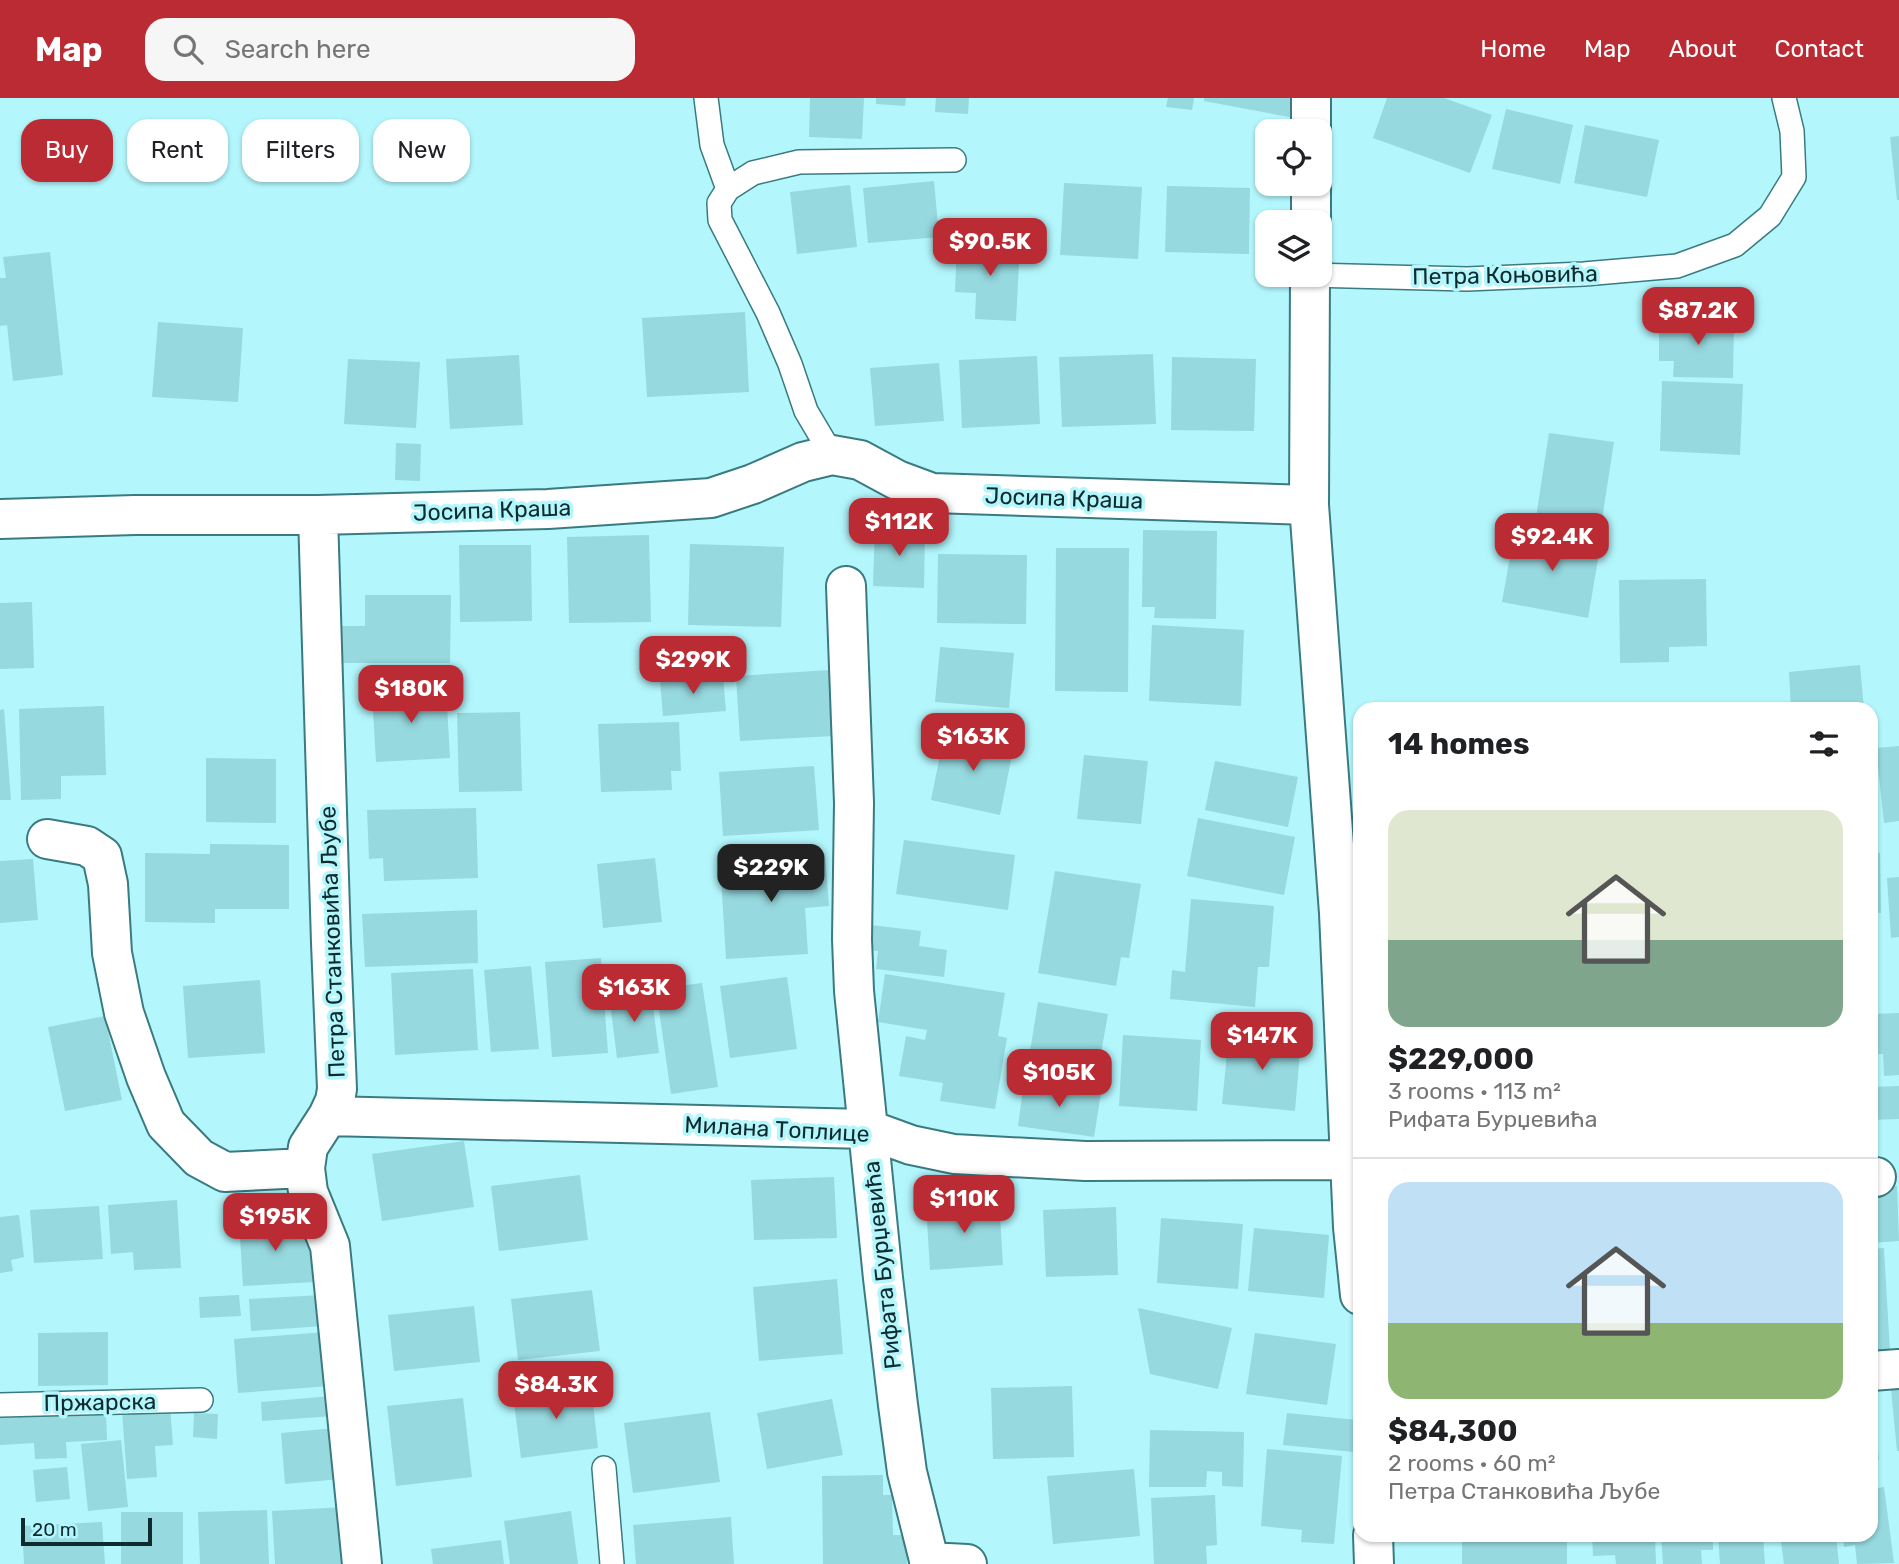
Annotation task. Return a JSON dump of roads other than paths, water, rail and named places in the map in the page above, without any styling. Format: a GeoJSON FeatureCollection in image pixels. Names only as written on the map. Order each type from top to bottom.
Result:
{"type":"FeatureCollection","features":[{"type":"Feature","properties":{"kind":"street"},"geometry":{"type":"LineString","coordinates":[[1311,98],[1311,119]]}},
{"type":"Feature","properties":{"kind":"street","name":"Петра Коњовића"},"geometry":{"type":"LineString","coordinates":[[1309,505],[1310,287]]}},
{"type":"Feature","properties":{"kind":"street","name":"Јосипа Краша"},"geometry":{"type":"LineString","coordinates":[[0,519],[548,509],[711,498],[753,484],[803,462],[832,454],[860,460],[897,480],[933,493],[1309,505]]}},
{"type":"Feature","properties":{"kind":"street"},"geometry":{"type":"LineString","coordinates":[[1309,505],[1349,914],[1353,1129]]}},
{"type":"Feature","properties":{"kind":"street","name":"Петра Станковића Љубе"},"geometry":{"type":"LineString","coordinates":[[318,515],[337,1089],[328,1116],[308,1147],[306,1168],[308,1192],[330,1246],[362,1564]]}},
{"type":"Feature","properties":{"kind":"street","name":"Рифата Бурџевића"},"geometry":{"type":"LineString","coordinates":[[846,586],[854,803],[854,991],[883,1278],[907,1472],[930,1563]]}},
{"type":"Feature","properties":{"kind":"street"},"geometry":{"type":"LineString","coordinates":[[47,839],[87,846],[102,856],[108,884],[112,953],[124,1013],[166,1124],[199,1158],[225,1172],[306,1168]]}},
{"type":"Feature","properties":{"kind":"street","name":"Милана Топлице"},"geometry":{"type":"LineString","coordinates":[[328,1116],[867,1129],[911,1144],[954,1154],[1085,1161],[1353,1183]]}},
{"type":"Feature","properties":{"kind":"street"},"geometry":{"type":"LineString","coordinates":[[1878,1370],[1899,1369]]}},
{"type":"Feature","properties":{"kind":"street"},"geometry":{"type":"LineString","coordinates":[[1373,1542],[1374,1564]]}},
{"type":"Feature","properties":{"kind":"street"},"geometry":{"type":"LineString","coordinates":[[930,1563],[967,1564]]}},
{"type":"Feature","properties":{"kind":"lane"},"geometry":{"type":"LineString","coordinates":[[706,98],[712,145],[728,189]]}},
{"type":"Feature","properties":{"kind":"lane","name":"Петра Коњовића"},"geometry":{"type":"LineString","coordinates":[[1332,276],[1467,279],[1584,274],[1677,266],[1735,245],[1770,216],[1794,177],[1792,131],[1784,98]]}},
{"type":"Feature","properties":{"kind":"lane"},"geometry":{"type":"LineString","coordinates":[[832,454],[806,411],[768,313],[720,220],[719,203],[728,189],[753,173],[799,162],[954,160]]}},
{"type":"Feature","properties":{"kind":"lane","name":"Пржарска"},"geometry":{"type":"LineString","coordinates":[[0,1405],[201,1400]]}},
{"type":"Feature","properties":{"kind":"lane"},"geometry":{"type":"LineString","coordinates":[[604,1468],[612,1564]]}}]}
